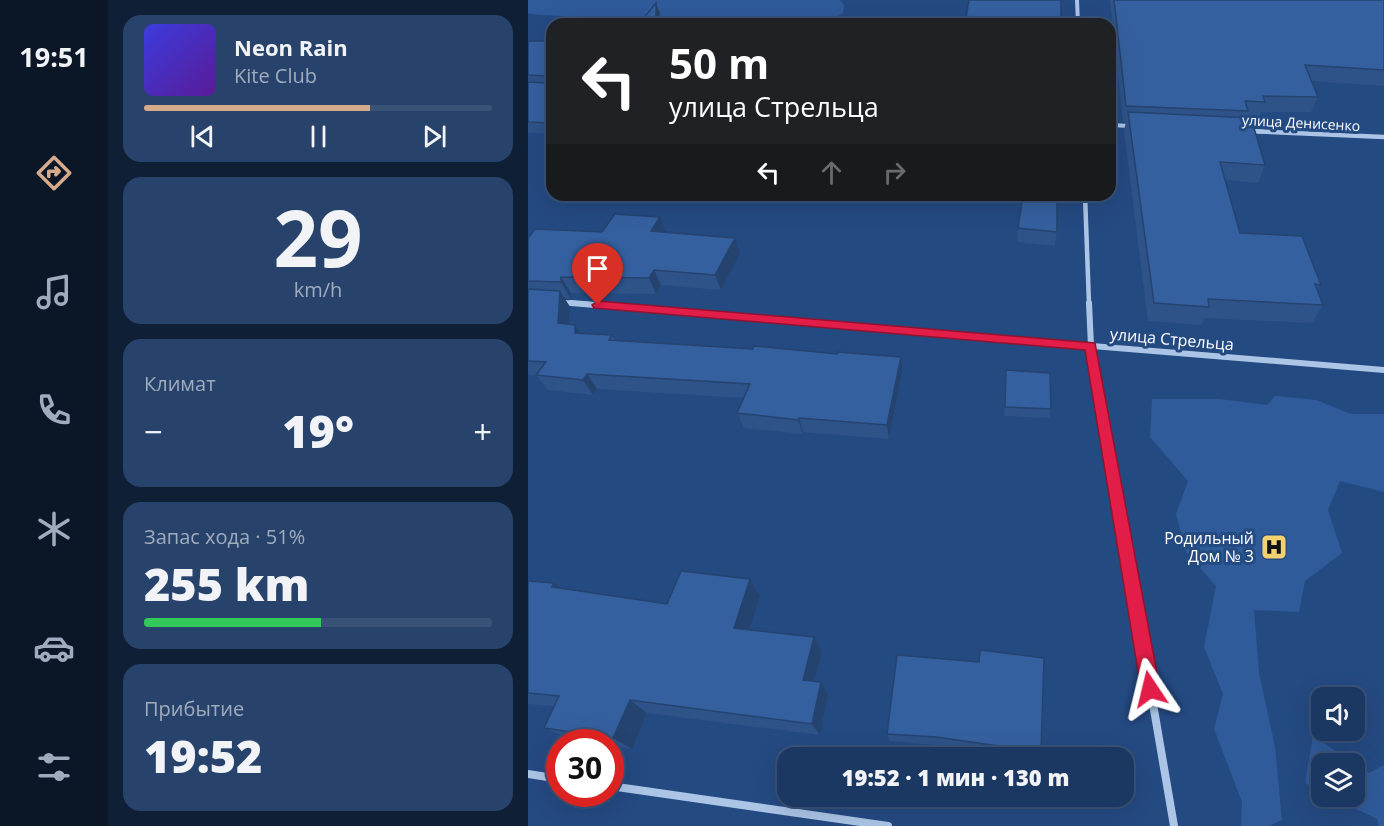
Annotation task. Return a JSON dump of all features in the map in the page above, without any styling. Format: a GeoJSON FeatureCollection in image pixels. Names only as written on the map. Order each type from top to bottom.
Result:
{"type":"FeatureCollection","features":[{"type":"Feature","properties":{"kind":"street"},"geometry":{"type":"LineString","coordinates":[[1077,0],[1078,18]]}},
{"type":"Feature","properties":{"kind":"street"},"geometry":{"type":"LineString","coordinates":[[1116,125],[1134,126]]}},
{"type":"Feature","properties":{"kind":"street","name":"улица Денисенко"},"geometry":{"type":"LineString","coordinates":[[1241,130],[1384,137]]}},
{"type":"Feature","properties":{"kind":"street"},"geometry":{"type":"LineString","coordinates":[[1085,201],[1091,346],[1174,826]]}},
{"type":"Feature","properties":{"kind":"street","name":"улица Стрельца"},"geometry":{"type":"LineString","coordinates":[[551,301],[1384,370]]}},
{"type":"Feature","properties":{"kind":"street"},"geometry":{"type":"LineString","coordinates":[[528,774],[546,776]]}},
{"type":"Feature","properties":{"kind":"street"},"geometry":{"type":"LineString","coordinates":[[624,788],[888,826]]}},
{"type":"Feature","properties":{"kind":"shaded area"},"geometry":{"type":"Polygon","coordinates":[[[528,0],[840,0],[844,5],[843,13],[834,18],[610,18],[528,13],[528,0]]]}},
{"type":"Feature","properties":{"kind":"shaded area"},"geometry":{"type":"Polygon","coordinates":[[[1275,396],[1316,400],[1351,414],[1384,414],[1384,492],[1340,481],[1328,510],[1342,553],[1305,581],[1299,612],[1254,610],[1259,673],[1275,747],[1282,820],[1269,826],[1241,826],[1242,802],[1214,729],[1223,694],[1204,647],[1216,586],[1186,552],[1176,514],[1188,481],[1150,437],[1152,399],[1220,399],[1267,405],[1275,396]]]}},
{"type":"Feature","properties":{"kind":"shaded area"},"geometry":{"type":"Polygon","coordinates":[[[1312,741],[1321,741],[1339,753],[1311,753],[1311,786],[1305,783],[1312,741]]]}},
{"type":"Feature","properties":{"kind":"shaded area"},"geometry":{"type":"Polygon","coordinates":[[[1384,765],[1384,826],[1379,826],[1377,819],[1352,807],[1365,807],[1365,770],[1369,773],[1384,765]]]}},
{"type":"Feature","properties":{"kind":"building"},"geometry":{"type":"Polygon","coordinates":[[[969,0],[1061,0],[1061,18],[966,18],[969,0]]]}},
{"type":"Feature","properties":{"kind":"building"},"geometry":{"type":"Polygon","coordinates":[[[1114,0],[1384,0],[1384,70],[1305,65],[1318,97],[1263,96],[1265,102],[1245,101],[1248,111],[1126,106],[1114,0]]]}},
{"type":"Feature","properties":{"kind":"building"},"geometry":{"type":"Polygon","coordinates":[[[656,3],[656,18],[644,18],[656,3]]]}},
{"type":"Feature","properties":{"kind":"building"},"geometry":{"type":"Polygon","coordinates":[[[528,41],[546,41],[546,76],[528,75],[528,41]]]}},
{"type":"Feature","properties":{"kind":"building"},"geometry":{"type":"Polygon","coordinates":[[[528,82],[546,83],[546,123],[528,122],[528,82]]]}},
{"type":"Feature","properties":{"kind":"building"},"geometry":{"type":"Polygon","coordinates":[[[1128,112],[1251,118],[1265,165],[1220,162],[1240,233],[1302,236],[1321,285],[1315,284],[1323,305],[1208,299],[1209,307],[1154,303],[1128,112]]]}},
{"type":"Feature","properties":{"kind":"building"},"geometry":{"type":"Polygon","coordinates":[[[1022,201],[1057,201],[1057,232],[1018,228],[1022,201]]]}},
{"type":"Feature","properties":{"kind":"building"},"geometry":{"type":"Polygon","coordinates":[[[615,214],[660,217],[651,231],[735,238],[715,275],[654,270],[649,278],[561,277],[561,282],[528,281],[528,238],[535,229],[602,232],[615,214]]]}},
{"type":"Feature","properties":{"kind":"building"},"geometry":{"type":"Polygon","coordinates":[[[528,289],[560,291],[558,323],[575,325],[575,333],[612,335],[609,340],[753,349],[754,346],[901,357],[887,425],[799,418],[798,420],[737,413],[750,384],[587,374],[583,380],[536,375],[546,362],[528,361],[528,289]]]}},
{"type":"Feature","properties":{"kind":"building"},"geometry":{"type":"Polygon","coordinates":[[[1006,370],[1050,373],[1051,409],[1005,407],[1006,370]]]}},
{"type":"Feature","properties":{"kind":"building"},"geometry":{"type":"Polygon","coordinates":[[[681,571],[750,579],[734,628],[814,637],[803,680],[821,682],[812,724],[630,700],[617,729],[544,728],[559,696],[528,693],[528,581],[554,583],[552,587],[667,604],[681,571]]]}},
{"type":"Feature","properties":{"kind":"building"},"geometry":{"type":"Polygon","coordinates":[[[980,650],[1044,658],[1041,747],[1006,747],[936,737],[887,734],[897,655],[979,662],[980,650]]]}},
{"type":"Feature","properties":{"kind":"place","name":"Родильный Дом № 3"},"geometry":{"type":"Point","coordinates":[1274,547]}},
{"type":"Feature","properties":{"kind":"route"},"geometry":{"type":"LineString","coordinates":[[598,305],[1091,346],[1150,689]]}}]}
